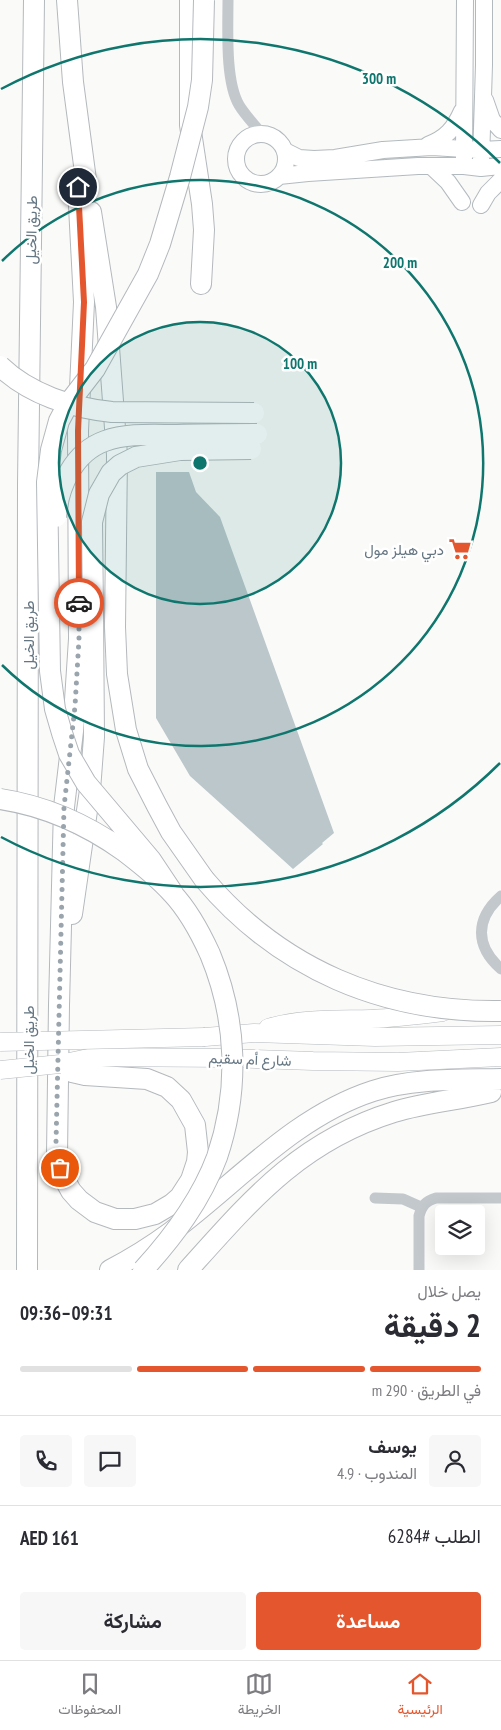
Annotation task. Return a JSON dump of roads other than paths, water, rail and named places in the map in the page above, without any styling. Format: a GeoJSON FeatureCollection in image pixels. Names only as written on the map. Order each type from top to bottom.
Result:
{"type":"FeatureCollection","features":[{"type":"Feature","properties":{"kind":"highway","name":"طريق الخيل"},"geometry":{"type":"LineString","coordinates":[[27,1270],[28,485],[34,0]]}},
{"type":"Feature","properties":{"kind":"highway"},"geometry":{"type":"LineString","coordinates":[[67,0],[73,82],[84,168],[106,307],[117,455],[115,627],[118,674],[126,730],[133,757],[156,806],[171,832],[204,879],[232,910],[262,936],[296,959],[332,977],[369,992],[407,1002],[447,1008],[501,1011]]}},
{"type":"Feature","properties":{"kind":"highway"},"geometry":{"type":"LineString","coordinates":[[190,0],[190,125],[204,230],[201,284]]}},
{"type":"Feature","properties":{"kind":"highway"},"geometry":{"type":"LineString","coordinates":[[144,1270],[179,1228],[197,1200],[212,1169],[225,1128],[232,1078],[231,1029],[221,984],[199,931],[147,854],[86,783],[69,754],[58,721],[52,690],[47,482],[49,459],[59,421],[65,409],[95,369],[148,274],[160,244],[198,107],[202,80],[204,0]]}},
{"type":"Feature","properties":{"kind":"highway"},"geometry":{"type":"LineString","coordinates":[[60,1064],[78,1074],[147,1079],[167,1087],[181,1100],[195,1125],[198,1152],[191,1180],[180,1197],[172,1204],[159,1212],[145,1217],[125,1220],[100,1214],[87,1207],[75,1196],[65,1180],[60,1168],[56,1142],[64,807],[75,706],[79,639],[78,431],[84,302],[78,187],[84,168]]}},
{"type":"Feature","properties":{"kind":"highway"},"geometry":{"type":"LineString","coordinates":[[0,366],[27,386],[73,405],[92,410],[112,412],[254,414]]}},
{"type":"Feature","properties":{"kind":"highway"},"geometry":{"type":"LineString","coordinates":[[49,588],[54,556],[56,514],[60,493],[69,473],[87,452],[103,441],[128,436],[254,442],[136,457],[120,465],[111,473],[99,494],[92,522],[94,711],[91,772],[65,979],[59,1005]]}},
{"type":"Feature","properties":{"kind":"highway"},"geometry":{"type":"LineString","coordinates":[[0,799],[69,818],[92,830],[144,867],[172,893]]}},
{"type":"Feature","properties":{"kind":"highway"},"geometry":{"type":"LineString","coordinates":[[110,1270],[172,1231],[214,1197],[249,1178],[314,1132],[334,1121],[392,1099],[420,1094],[498,1087]]}},
{"type":"Feature","properties":{"kind":"highway"},"geometry":{"type":"LineString","coordinates":[[188,1270],[262,1190],[293,1164],[320,1145],[356,1126],[395,1112],[498,1087]]}},
{"type":"Feature","properties":{"kind":"main road"},"geometry":{"type":"LineString","coordinates":[[465,0],[464,107],[473,149]]}},
{"type":"Feature","properties":{"kind":"main road"},"geometry":{"type":"LineString","coordinates":[[472,167],[473,149],[483,91],[484,0]]}},
{"type":"Feature","properties":{"kind":"main road"},"geometry":{"type":"LineString","coordinates":[[483,91],[492,120],[501,130]]}},
{"type":"Feature","properties":{"kind":"main road"},"geometry":{"type":"LineString","coordinates":[[422,148],[448,134],[456,125],[464,107]]}},
{"type":"Feature","properties":{"kind":"main road"},"geometry":{"type":"LineString","coordinates":[[285,151],[285,167],[279,176],[271,182],[262,184],[255,184],[243,177],[235,162],[239,145],[253,134],[261,133],[276,138],[285,151],[300,158],[314,159],[335,158],[383,150],[422,148],[501,149]]}},
{"type":"Feature","properties":{"kind":"main road"},"geometry":{"type":"LineString","coordinates":[[279,176],[431,166],[501,166]]}},
{"type":"Feature","properties":{"kind":"main road"},"geometry":{"type":"LineString","coordinates":[[431,166],[448,182],[462,202]]}},
{"type":"Feature","properties":{"kind":"main road"},"geometry":{"type":"LineString","coordinates":[[481,205],[488,193],[501,180]]}},
{"type":"Feature","properties":{"kind":"main road"},"geometry":{"type":"LineString","coordinates":[[254,1033],[287,1023],[307,1020],[373,1019],[501,1005]]}},
{"type":"Feature","properties":{"kind":"main road","name":"شارع أم سقيم"},"geometry":{"type":"LineString","coordinates":[[0,1042],[205,1037],[254,1033],[375,1037],[501,1034]]}},
{"type":"Feature","properties":{"kind":"main road","name":"شارع أم سقيم"},"geometry":{"type":"LineString","coordinates":[[0,1070],[60,1064],[93,1057],[398,1062],[501,1057]]}},
{"type":"Feature","properties":{"kind":"street"},"geometry":{"type":"LineString","coordinates":[[228,0],[230,75],[233,90],[239,105],[261,133]]}},
{"type":"Feature","properties":{"kind":"street"},"geometry":{"type":"LineString","coordinates":[[501,896],[490,906],[483,919],[481,933],[487,954],[501,969]]}},
{"type":"Feature","properties":{"kind":"street"},"geometry":{"type":"LineString","coordinates":[[375,1198],[403,1200],[421,1207]]}},
{"type":"Feature","properties":{"kind":"street"},"geometry":{"type":"LineString","coordinates":[[419,1270],[419,1216],[421,1207],[428,1201],[436,1198],[501,1198]]}},
{"type":"Feature","properties":{"kind":"place","name":"دبي هيلز مول"},"geometry":{"type":"Point","coordinates":[460,549]}}]}
